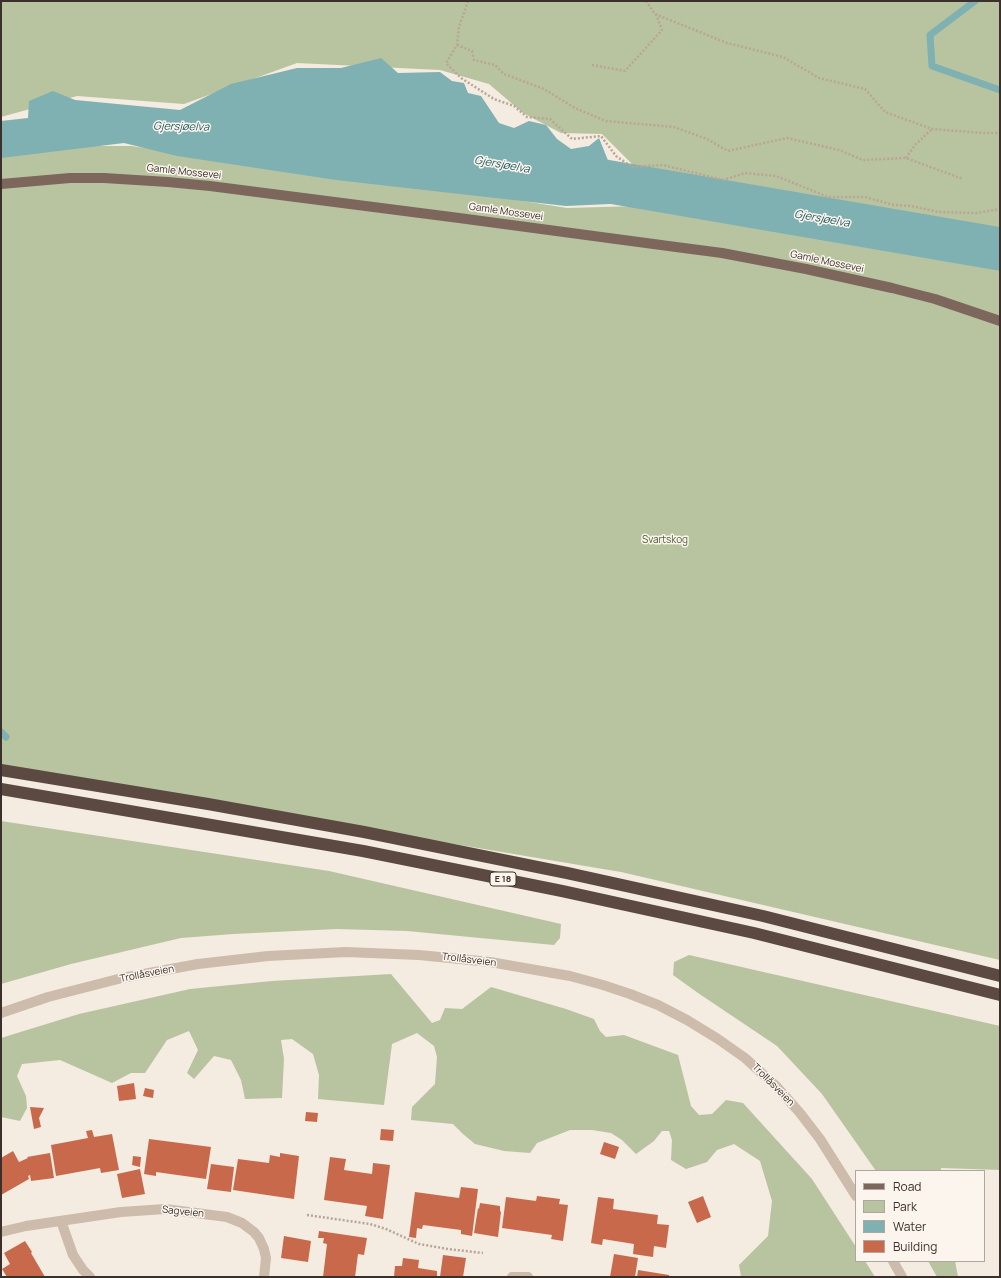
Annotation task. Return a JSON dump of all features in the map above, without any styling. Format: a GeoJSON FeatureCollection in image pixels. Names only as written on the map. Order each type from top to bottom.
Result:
{"type":"FeatureCollection","features":[{"type":"Feature","properties":{"kind":"highway","name":"E 18"},"geometry":{"type":"LineString","coordinates":[[1,770],[239,809],[364,832],[567,873],[763,916],[1000,976]]}},
{"type":"Feature","properties":{"kind":"highway","name":"E 18"},"geometry":{"type":"LineString","coordinates":[[1,789],[363,851],[562,891],[754,933],[1000,995]]}},
{"type":"Feature","properties":{"kind":"main road","name":"Gamle Mossevei"},"geometry":{"type":"LineString","coordinates":[[1,184],[70,178],[104,178],[168,182],[210,186],[691,249],[806,269],[892,288],[935,299],[1000,321]]}},
{"type":"Feature","properties":{"kind":"street","name":"Trollåsveien"},"geometry":{"type":"LineString","coordinates":[[1,1012],[48,997],[122,978],[198,964],[268,956],[346,952],[419,955],[490,962],[570,976],[603,985],[658,1005],[718,1038],[745,1058],[777,1087],[800,1113],[820,1139],[855,1194]]}},
{"type":"Feature","properties":{"kind":"street","name":"Sagveien"},"geometry":{"type":"LineString","coordinates":[[1,1232],[26,1226],[121,1212],[165,1209],[227,1217],[242,1223],[259,1238],[266,1258],[264,1277]]}},
{"type":"Feature","properties":{"kind":"street"},"geometry":{"type":"LineString","coordinates":[[61,1221],[73,1255],[83,1270],[90,1277]]}},
{"type":"Feature","properties":{"kind":"street"},"geometry":{"type":"LineString","coordinates":[[894,1262],[902,1277]]}},
{"type":"Feature","properties":{"kind":"street"},"geometry":{"type":"LineString","coordinates":[[512,1277],[528,1277]]}},
{"type":"Feature","properties":{"kind":"path"},"geometry":{"type":"LineString","coordinates":[[468,1],[458,27],[457,45],[446,63],[461,78],[494,99],[514,106],[527,117],[550,119],[572,138],[601,136],[616,156],[632,167],[663,165],[723,180],[745,173],[776,176],[828,197],[865,197],[894,205],[911,206],[939,212],[977,213],[1000,209]]}},
{"type":"Feature","properties":{"kind":"path"},"geometry":{"type":"LineString","coordinates":[[592,65],[625,71],[662,30],[655,14],[646,1]]}},
{"type":"Feature","properties":{"kind":"path"},"geometry":{"type":"LineString","coordinates":[[655,14],[727,43],[783,57],[819,78],[865,89],[885,112],[932,129],[983,133],[1000,132]]}},
{"type":"Feature","properties":{"kind":"path"},"geometry":{"type":"LineString","coordinates":[[457,45],[472,51],[474,60],[495,65],[504,74],[544,89],[575,108],[606,121],[674,127],[707,139],[728,151],[787,138],[839,150],[864,160],[906,158],[963,179]]}},
{"type":"Feature","properties":{"kind":"path"},"geometry":{"type":"LineString","coordinates":[[906,158],[915,145],[932,129]]}},
{"type":"Feature","properties":{"kind":"path"},"geometry":{"type":"LineString","coordinates":[[307,1215],[370,1224],[419,1244],[483,1253]]}},
{"type":"Feature","properties":{"kind":"green space","name":"Svartskog"},"geometry":{"type":"Polygon","coordinates":[[[1,1],[1000,1],[1000,960],[621,872],[1,768],[1,152],[49,146],[131,146],[416,184],[567,208],[638,206],[638,170],[602,134],[561,133],[523,113],[489,84],[440,70],[297,63],[184,104],[77,96],[1,117],[1,1]]]}},
{"type":"Feature","properties":{"kind":"green space"},"geometry":{"type":"Polygon","coordinates":[[[1,821],[329,871],[561,924],[560,938],[554,945],[407,931],[337,929],[181,938],[71,964],[1,984],[1,821]]]}},
{"type":"Feature","properties":{"kind":"green space"},"geometry":{"type":"Polygon","coordinates":[[[689,955],[1000,1026],[1000,1170],[941,1168],[941,1170],[875,1170],[822,1094],[777,1046],[673,975],[674,962],[689,955]]]}},
{"type":"Feature","properties":{"kind":"green space"},"geometry":{"type":"Polygon","coordinates":[[[391,974],[432,1023],[440,1020],[445,1008],[462,1009],[491,987],[566,1009],[594,1019],[600,1031],[606,1037],[624,1035],[678,1055],[691,1106],[699,1115],[712,1114],[726,1100],[743,1103],[812,1179],[855,1245],[855,1262],[866,1262],[875,1277],[741,1277],[739,1265],[768,1236],[772,1201],[760,1161],[734,1144],[717,1150],[707,1162],[686,1169],[671,1160],[672,1140],[669,1131],[662,1131],[654,1141],[636,1154],[622,1140],[611,1133],[592,1130],[570,1130],[537,1143],[530,1153],[504,1151],[475,1144],[453,1124],[411,1120],[412,1107],[435,1084],[437,1057],[434,1046],[417,1033],[392,1044],[384,1105],[318,1099],[319,1075],[313,1054],[292,1039],[281,1040],[284,1059],[282,1098],[245,1099],[241,1080],[231,1060],[214,1056],[194,1079],[187,1073],[198,1050],[189,1031],[167,1040],[145,1073],[131,1073],[112,1083],[60,1060],[22,1064],[17,1076],[26,1096],[27,1108],[20,1121],[1,1117],[1,1038],[79,1014],[190,989],[272,981],[391,974]]]}},
{"type":"Feature","properties":{"kind":"green space"},"geometry":{"type":"Polygon","coordinates":[[[929,1262],[955,1262],[958,1277],[937,1277],[929,1262]]]}},
{"type":"Feature","properties":{"kind":"water"},"geometry":{"type":"Polygon","coordinates":[[[381,58],[398,73],[440,72],[452,81],[464,83],[468,93],[481,96],[499,123],[514,128],[529,121],[546,125],[557,139],[571,149],[589,146],[599,138],[609,163],[624,172],[638,186],[631,203],[566,206],[336,180],[177,156],[124,143],[1,158],[1,121],[28,118],[29,101],[53,91],[75,100],[180,110],[231,84],[297,68],[341,68],[381,58]]]}},
{"type":"Feature","properties":{"kind":"building"},"geometry":{"type":"Polygon","coordinates":[[[134,1083],[136,1099],[119,1101],[117,1086],[134,1083]]]}},
{"type":"Feature","properties":{"kind":"building"},"geometry":{"type":"Polygon","coordinates":[[[145,1088],[154,1090],[153,1098],[143,1096],[145,1088]]]}},
{"type":"Feature","properties":{"kind":"building"},"geometry":{"type":"Polygon","coordinates":[[[30,1107],[44,1108],[39,1118],[41,1127],[34,1129],[30,1107]]]}},
{"type":"Feature","properties":{"kind":"building"},"geometry":{"type":"Polygon","coordinates":[[[306,1112],[318,1113],[317,1122],[305,1121],[306,1112]]]}},
{"type":"Feature","properties":{"kind":"building"},"geometry":{"type":"Polygon","coordinates":[[[381,1129],[394,1130],[393,1141],[380,1140],[381,1129]]]}},
{"type":"Feature","properties":{"kind":"building"},"geometry":{"type":"Polygon","coordinates":[[[92,1130],[94,1137],[112,1134],[119,1170],[101,1173],[100,1168],[56,1176],[51,1145],[88,1138],[86,1131],[92,1130]]]}},
{"type":"Feature","properties":{"kind":"building"},"geometry":{"type":"Polygon","coordinates":[[[149,1139],[211,1147],[206,1179],[156,1172],[156,1176],[144,1174],[149,1139]]]}},
{"type":"Feature","properties":{"kind":"building"},"geometry":{"type":"Polygon","coordinates":[[[604,1142],[619,1147],[615,1159],[600,1154],[604,1142]]]}},
{"type":"Feature","properties":{"kind":"building"},"geometry":{"type":"Polygon","coordinates":[[[13,1151],[19,1162],[28,1158],[27,1157],[50,1153],[54,1178],[31,1181],[30,1175],[28,1176],[29,1179],[1,1195],[1,1158],[13,1151]]]}},
{"type":"Feature","properties":{"kind":"building"},"geometry":{"type":"Polygon","coordinates":[[[280,1153],[299,1156],[294,1199],[233,1190],[238,1159],[269,1163],[270,1155],[280,1157],[280,1153]]]}},
{"type":"Feature","properties":{"kind":"building"},"geometry":{"type":"Polygon","coordinates":[[[133,1156],[141,1157],[140,1167],[132,1165],[133,1156]]]}},
{"type":"Feature","properties":{"kind":"building"},"geometry":{"type":"Polygon","coordinates":[[[330,1157],[346,1159],[344,1170],[372,1174],[373,1163],[390,1165],[383,1219],[365,1216],[367,1206],[324,1200],[330,1157]]]}},
{"type":"Feature","properties":{"kind":"building"},"geometry":{"type":"Polygon","coordinates":[[[211,1164],[234,1167],[231,1192],[207,1189],[211,1164]]]}},
{"type":"Feature","properties":{"kind":"building"},"geometry":{"type":"Polygon","coordinates":[[[140,1169],[145,1194],[122,1198],[117,1174],[140,1169]]]}},
{"type":"Feature","properties":{"kind":"building"},"geometry":{"type":"Polygon","coordinates":[[[461,1187],[478,1189],[472,1236],[461,1234],[461,1230],[423,1225],[422,1229],[417,1228],[416,1238],[409,1237],[415,1192],[459,1198],[461,1187]]]}},
{"type":"Feature","properties":{"kind":"building"},"geometry":{"type":"Polygon","coordinates":[[[537,1196],[560,1199],[559,1204],[568,1205],[563,1241],[551,1239],[552,1235],[502,1228],[506,1197],[536,1201],[537,1196]]]}},
{"type":"Feature","properties":{"kind":"building"},"geometry":{"type":"Polygon","coordinates":[[[703,1196],[711,1217],[697,1223],[688,1202],[703,1196]]]}},
{"type":"Feature","properties":{"kind":"building"},"geometry":{"type":"Polygon","coordinates":[[[598,1197],[614,1199],[613,1209],[658,1215],[657,1224],[669,1225],[666,1248],[654,1246],[653,1257],[633,1254],[634,1244],[603,1239],[602,1245],[591,1243],[598,1197]]]}},
{"type":"Feature","properties":{"kind":"building"},"geometry":{"type":"Polygon","coordinates":[[[480,1203],[500,1206],[501,1212],[498,1237],[474,1233],[480,1203]]]}},
{"type":"Feature","properties":{"kind":"building"},"geometry":{"type":"Polygon","coordinates":[[[319,1231],[367,1238],[364,1255],[358,1254],[355,1277],[323,1277],[327,1244],[323,1243],[324,1238],[318,1238],[319,1231]]]}},
{"type":"Feature","properties":{"kind":"building"},"geometry":{"type":"Polygon","coordinates":[[[284,1236],[311,1241],[308,1262],[281,1258],[284,1236]]]}},
{"type":"Feature","properties":{"kind":"building"},"geometry":{"type":"Polygon","coordinates":[[[25,1241],[45,1277],[7,1277],[2,1269],[10,1264],[4,1253],[25,1241]]]}},
{"type":"Feature","properties":{"kind":"building"},"geometry":{"type":"Polygon","coordinates":[[[614,1254],[638,1258],[635,1277],[610,1277],[614,1254]]]}},
{"type":"Feature","properties":{"kind":"building"},"geometry":{"type":"Polygon","coordinates":[[[443,1255],[466,1258],[463,1277],[440,1277],[443,1255]]]}},
{"type":"Feature","properties":{"kind":"building"},"geometry":{"type":"Polygon","coordinates":[[[403,1258],[419,1260],[418,1268],[437,1271],[437,1277],[394,1277],[395,1266],[402,1266],[403,1258]]]}},
{"type":"Feature","properties":{"kind":"building"},"geometry":{"type":"Polygon","coordinates":[[[638,1270],[669,1275],[669,1277],[637,1277],[638,1270]]]}},
{"type":"Feature","properties":{"kind":"waterway"},"geometry":{"type":"LineString","coordinates":[[975,1],[930,35],[932,66],[1000,90]]}},
{"type":"Feature","properties":{"kind":"waterway","name":"Gjersjøelva"},"geometry":{"type":"LineString","coordinates":[[581,177],[1000,249]]}},
{"type":"Feature","properties":{"kind":"waterway"},"geometry":{"type":"LineString","coordinates":[[1,732],[6,737]]}}]}
